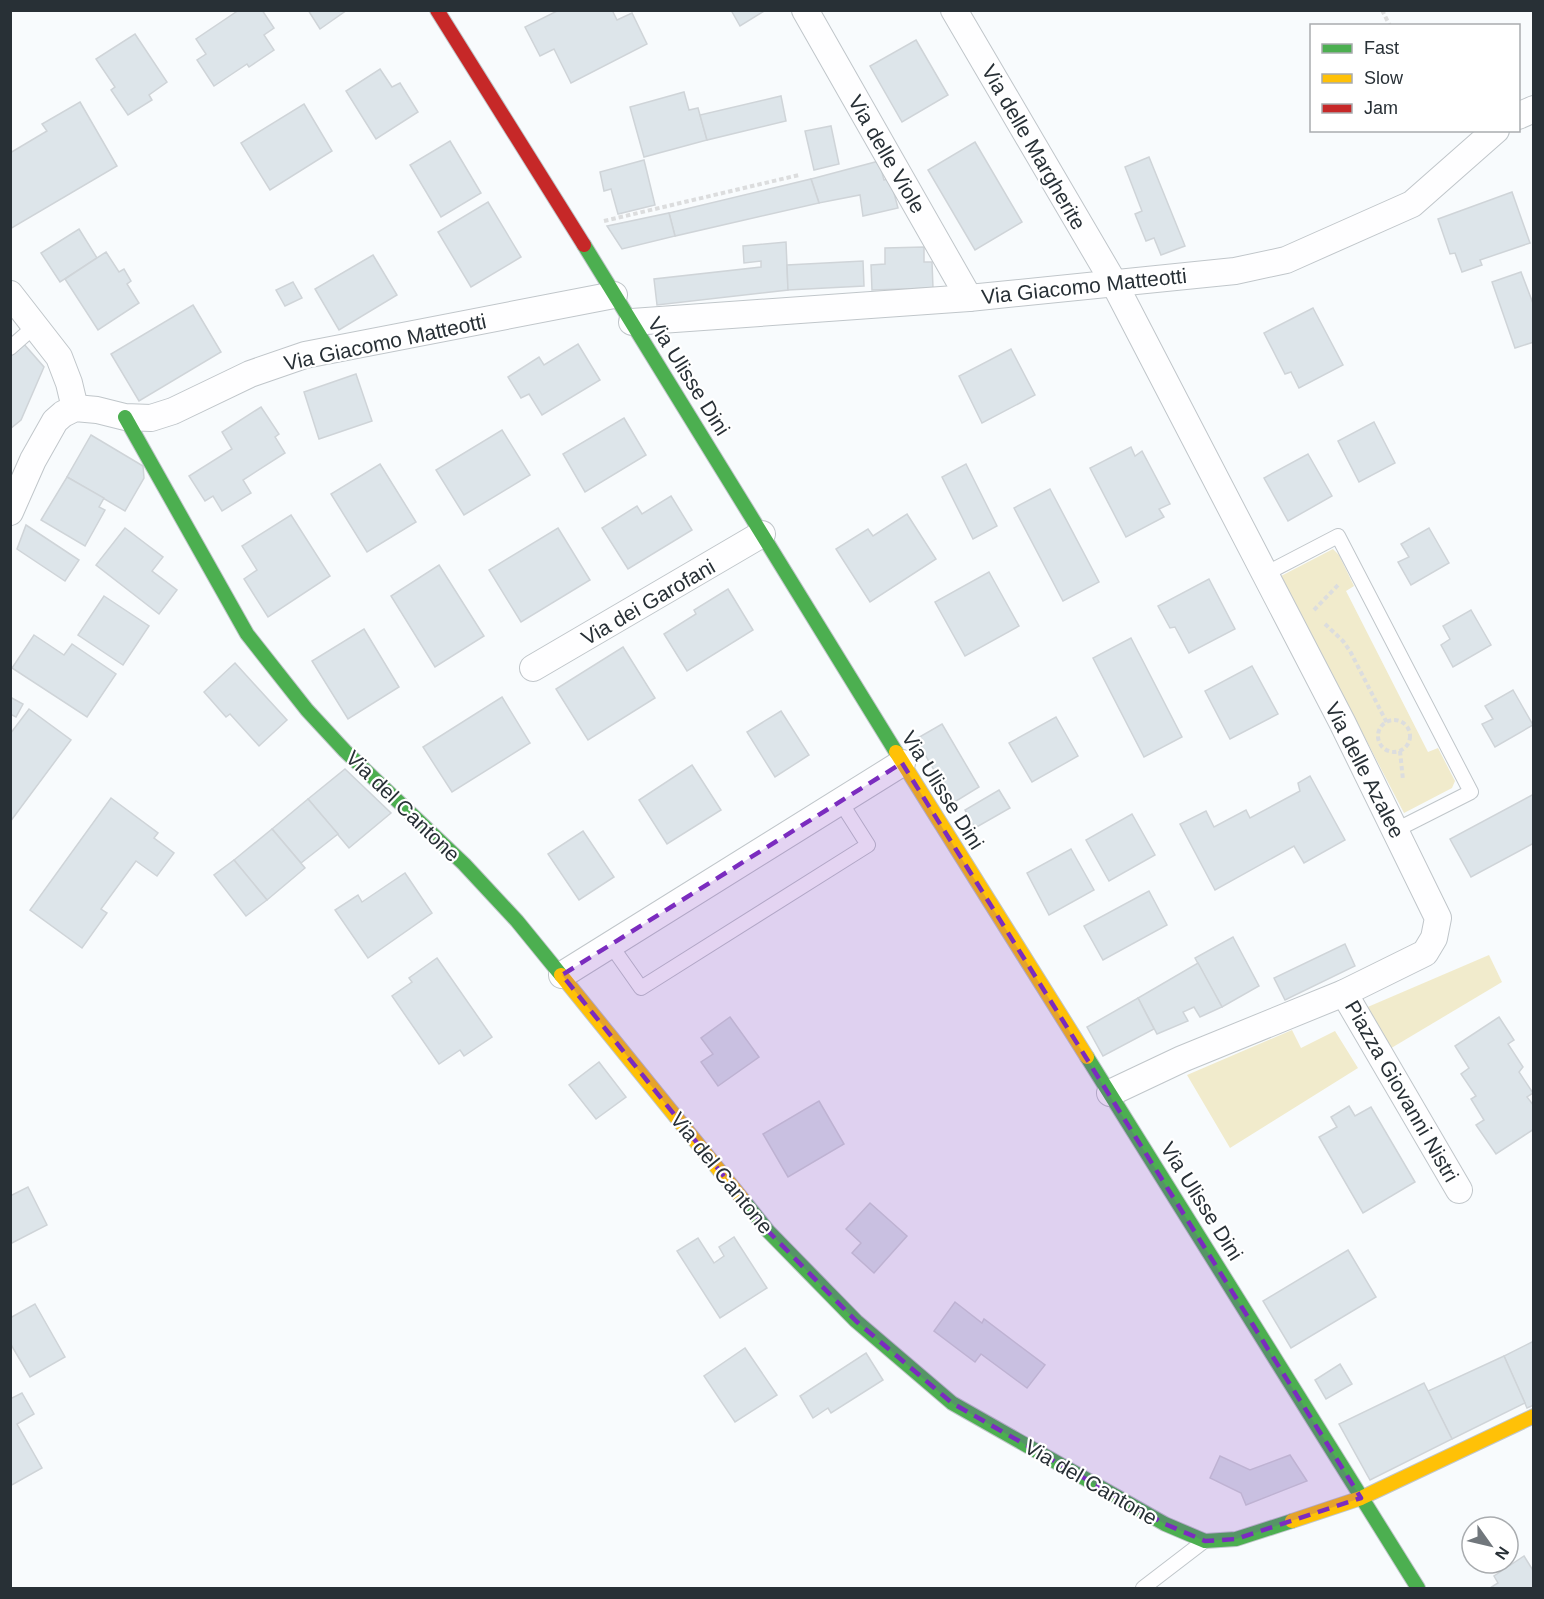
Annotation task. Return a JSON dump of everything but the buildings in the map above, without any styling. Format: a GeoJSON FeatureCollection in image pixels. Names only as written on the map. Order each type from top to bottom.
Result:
{"type":"FeatureCollection","features":[{"type":"Feature","properties":{"kind":"street","name":"Via Ulisse Dini"},"geometry":{"type":"LineString","coordinates":[[437,10],[632,322],[902,763],[1418,1588]]}},
{"type":"Feature","properties":{"kind":"street","name":"Via delle Viole"},"geometry":{"type":"LineString","coordinates":[[805,10],[969,298]]}},
{"type":"Feature","properties":{"kind":"street","name":"Via delle Margherite"},"geometry":{"type":"LineString","coordinates":[[954,10],[1114,283]]}},
{"type":"Feature","properties":{"kind":"street","name":"Via Giacomo Matteotti"},"geometry":{"type":"LineString","coordinates":[[632,322],[969,298],[1235,271],[1286,260],[1413,204],[1494,132]]}},
{"type":"Feature","properties":{"kind":"street","name":"Via delle Azalee"},"geometry":{"type":"LineString","coordinates":[[1110,1093],[1182,1059],[1344,993],[1425,953],[1434,938],[1438,918],[1396,830],[1114,283]]}},
{"type":"Feature","properties":{"kind":"street"},"geometry":{"type":"LineString","coordinates":[[10,294],[59,357],[75,408],[55,421],[33,460],[10,512]]}},
{"type":"Feature","properties":{"kind":"street","name":"Via Giacomo Matteotti"},"geometry":{"type":"LineString","coordinates":[[75,408],[97,410],[125,417],[151,418],[173,411],[250,374],[305,355],[614,295]]}},
{"type":"Feature","properties":{"kind":"street","name":"Via del Cantone"},"geometry":{"type":"LineString","coordinates":[[125,417],[247,634],[307,710],[345,751],[471,872],[517,921],[768,1232],[856,1321],[952,1403],[1165,1524],[1205,1541],[1236,1539],[1361,1498],[1533,1416]]}},
{"type":"Feature","properties":{"kind":"street","name":"Via dei Garofani"},"geometry":{"type":"LineString","coordinates":[[533,668],[762,534]]}},
{"type":"Feature","properties":{"kind":"street"},"geometry":{"type":"LineString","coordinates":[[562,975],[902,763]]}},
{"type":"Feature","properties":{"kind":"street","name":"Piazza Giovanni Nistri"},"geometry":{"type":"LineString","coordinates":[[1344,993],[1459,1190]]}},
{"type":"Feature","properties":{"kind":"lane"},"geometry":{"type":"LineString","coordinates":[[10,348],[35,326]]}},
{"type":"Feature","properties":{"kind":"lane"},"geometry":{"type":"LineString","coordinates":[[1265,574],[1338,536],[1471,792],[1396,830]]}},
{"type":"Feature","properties":{"kind":"lane"},"geometry":{"type":"LineString","coordinates":[[610,944],[641,988],[868,845],[840,801]]}},
{"type":"Feature","properties":{"kind":"lane"},"geometry":{"type":"LineString","coordinates":[[1143,1588],[1205,1541]]}},
{"type":"Feature","properties":{"kind":"path"},"geometry":{"type":"LineString","coordinates":[[1382,10],[1389,24]]}},
{"type":"Feature","properties":{"kind":"path"},"geometry":{"type":"LineString","coordinates":[[572,229],[799,175]]}},
{"type":"Feature","properties":{"kind":"path"},"geometry":{"type":"LineString","coordinates":[[1314,610],[1348,573],[1356,569]]}},
{"type":"Feature","properties":{"kind":"path"},"geometry":{"type":"LineString","coordinates":[[1308,602],[1326,626],[1343,640],[1387,723]]}},
{"type":"Feature","properties":{"kind":"path"},"geometry":{"type":"LineString","coordinates":[[1395,720],[1408,729],[1410,739],[1405,748],[1390,752],[1382,746],[1379,732],[1387,723],[1395,720]]}},
{"type":"Feature","properties":{"kind":"highlighted area"},"geometry":{"type":"Polygon","coordinates":[[[902,763],[1361,1498],[1236,1539],[1205,1541],[1165,1524],[952,1403],[856,1321],[768,1231],[562,975],[902,763]]]}},
{"type":"Feature","properties":{"kind":"shaded area"},"geometry":{"type":"Polygon","coordinates":[[[1333,549],[1339,555],[1354,586],[1346,591],[1428,752],[1438,748],[1455,781],[1452,788],[1404,813],[1281,576],[1333,549]]]}},
{"type":"Feature","properties":{"kind":"shaded area"},"geometry":{"type":"Polygon","coordinates":[[[1489,955],[1502,982],[1388,1050],[1363,1009],[1489,955]]]}},
{"type":"Feature","properties":{"kind":"shaded area"},"geometry":{"type":"Polygon","coordinates":[[[1292,1030],[1301,1048],[1335,1031],[1358,1068],[1230,1148],[1187,1075],[1292,1030]]]}},
{"type":"Feature","properties":{"kind":"traffic: fast"},"geometry":{"type":"LineString","coordinates":[[584,245],[896,752]]}},
{"type":"Feature","properties":{"kind":"traffic: fast"},"geometry":{"type":"LineString","coordinates":[[125,417],[247,634],[307,710],[345,751],[464,864],[517,921],[561,975]]}},
{"type":"Feature","properties":{"kind":"traffic: fast"},"geometry":{"type":"LineString","coordinates":[[1087,1057],[1418,1588]]}},
{"type":"Feature","properties":{"kind":"traffic: fast"},"geometry":{"type":"LineString","coordinates":[[744,1201],[768,1231],[856,1321],[952,1403],[1165,1524],[1205,1541],[1236,1539],[1292,1521]]}},
{"type":"Feature","properties":{"kind":"traffic: slow"},"geometry":{"type":"LineString","coordinates":[[896,752],[1087,1057]]}},
{"type":"Feature","properties":{"kind":"traffic: slow"},"geometry":{"type":"LineString","coordinates":[[561,975],[744,1201]]}},
{"type":"Feature","properties":{"kind":"traffic: slow"},"geometry":{"type":"LineString","coordinates":[[1292,1521],[1361,1498],[1534,1416]]}},
{"type":"Feature","properties":{"kind":"traffic: jam"},"geometry":{"type":"LineString","coordinates":[[437,10],[584,245]]}}]}
